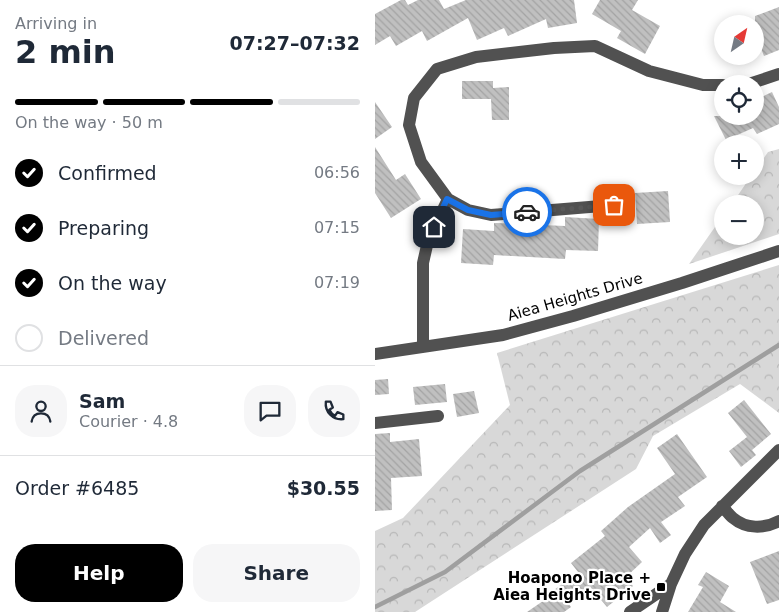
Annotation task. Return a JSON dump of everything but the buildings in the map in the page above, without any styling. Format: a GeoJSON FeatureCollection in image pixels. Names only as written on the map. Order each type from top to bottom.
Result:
{"type":"FeatureCollection","features":[{"type":"Feature","properties":{"kind":"street"},"geometry":{"type":"LineString","coordinates":[[614,205],[491,215],[468,210],[447,199],[421,162],[409,125],[414,98],[437,69],[476,57],[554,48],[595,46],[649,72],[703,85],[714,86]]}},
{"type":"Feature","properties":{"kind":"street"},"geometry":{"type":"LineString","coordinates":[[764,79],[779,74]]}},
{"type":"Feature","properties":{"kind":"street"},"geometry":{"type":"LineString","coordinates":[[423,347],[423,263],[428,240],[447,199]]}},
{"type":"Feature","properties":{"kind":"street","name":"Aiea Heights Drive"},"geometry":{"type":"LineString","coordinates":[[375,354],[503,335],[682,283],[779,251]]}},
{"type":"Feature","properties":{"kind":"street"},"geometry":{"type":"LineString","coordinates":[[375,423],[438,416]]}},
{"type":"Feature","properties":{"kind":"street"},"geometry":{"type":"LineString","coordinates":[[662,612],[671,584],[685,554],[704,525],[779,450]]}},
{"type":"Feature","properties":{"kind":"street"},"geometry":{"type":"LineString","coordinates":[[722,506],[735,520],[754,528],[779,522]]}},
{"type":"Feature","properties":{"kind":"street"},"geometry":{"type":"LineString","coordinates":[[630,612],[671,584]]}},
{"type":"Feature","properties":{"kind":"green space"},"geometry":{"type":"Polygon","coordinates":[[[779,149],[779,234],[764,239],[764,195],[738,195],[745,185],[764,185],[764,158],[768,152],[779,149]]]}},
{"type":"Feature","properties":{"kind":"green space"},"geometry":{"type":"Polygon","coordinates":[[[714,228],[714,245],[746,245],[689,264],[714,228]]]}},
{"type":"Feature","properties":{"kind":"green space"},"geometry":{"type":"Polygon","coordinates":[[[779,265],[779,413],[740,384],[653,436],[636,469],[415,612],[375,612],[375,531],[403,518],[510,405],[497,353],[779,265]]]}},
{"type":"Feature","properties":{"kind":"waterway"},"geometry":{"type":"LineString","coordinates":[[375,607],[445,572],[580,471],[779,345]]}},
{"type":"Feature","properties":{"kind":"way so far"},"geometry":{"type":"LineString","coordinates":[[527,212],[614,205]]}},
{"type":"Feature","properties":{"kind":"place","name":"Hoapono Place + Aiea Heights Drive"},"geometry":{"type":"Point","coordinates":[661,587]}},
{"type":"Feature","properties":{"kind":"route"},"geometry":{"type":"LineString","coordinates":[[434,227],[447,199],[468,210],[491,215],[527,212]]}}]}
